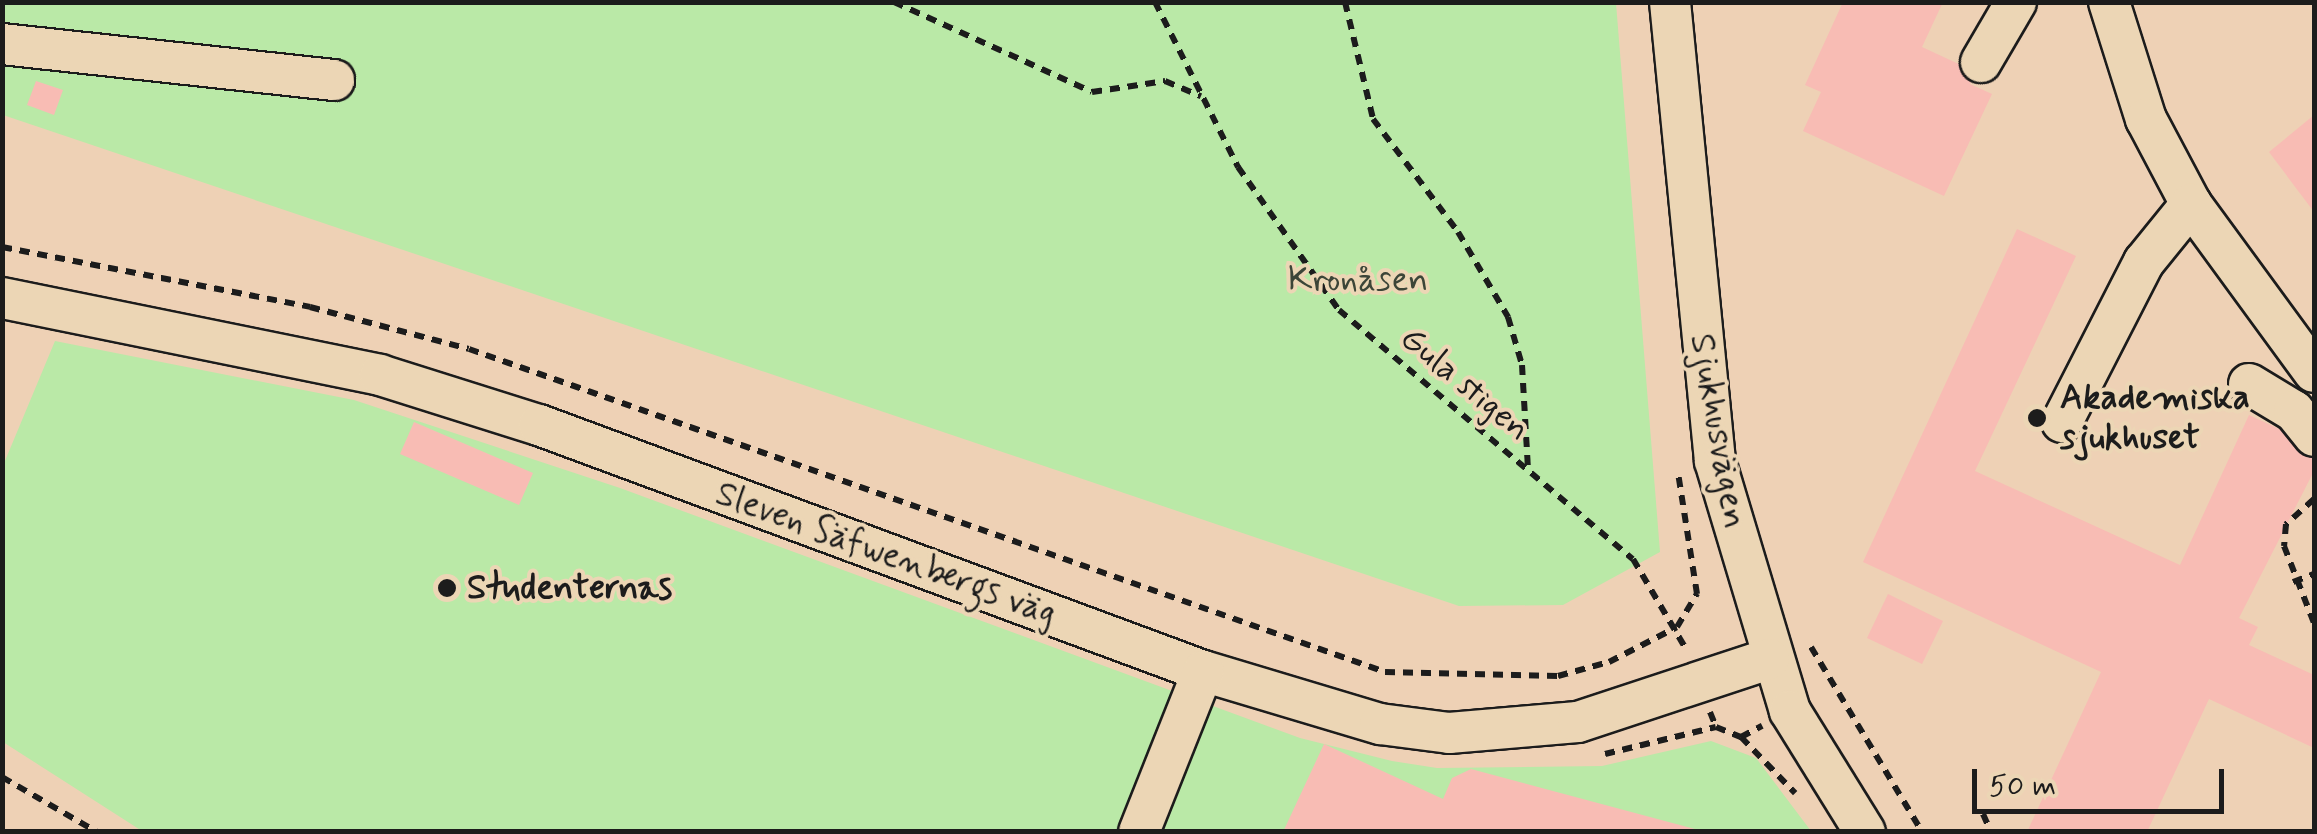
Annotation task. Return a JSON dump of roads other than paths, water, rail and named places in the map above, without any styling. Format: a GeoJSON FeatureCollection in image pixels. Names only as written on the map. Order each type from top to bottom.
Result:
{"type":"FeatureCollection","features":[{"type":"Feature","properties":{"kind":"street","name":"Sjukhusvägen"},"geometry":{"type":"LineString","coordinates":[[1670,2],[1705,398],[1768,659],[1798,732],[1865,832]]}},
{"type":"Feature","properties":{"kind":"street"},"geometry":{"type":"LineString","coordinates":[[1981,62],[2016,2]]}},
{"type":"Feature","properties":{"kind":"street"},"geometry":{"type":"LineString","coordinates":[[2109,2],[2146,120],[2191,204],[2314,372]]}},
{"type":"Feature","properties":{"kind":"street"},"geometry":{"type":"LineString","coordinates":[[2,44],[334,80]]}},
{"type":"Feature","properties":{"kind":"street"},"geometry":{"type":"LineString","coordinates":[[2062,422],[2144,262],[2191,204]]}},
{"type":"Feature","properties":{"kind":"street","name":"Sleven Säfwenbergs väg"},"geometry":{"type":"LineString","coordinates":[[2,298],[380,375],[539,426],[1203,671],[1380,724],[1448,732],[1578,722],[1699,686],[1768,659]]}},
{"type":"Feature","properties":{"kind":"street"},"geometry":{"type":"LineString","coordinates":[[2250,384],[2294,410],[2314,436]]}},
{"type":"Feature","properties":{"kind":"street"},"geometry":{"type":"LineString","coordinates":[[1138,832],[1203,671]]}},
{"type":"Feature","properties":{"kind":"place","name":"Akademiska sjukhuset"},"geometry":{"type":"Point","coordinates":[2037,418]}},
{"type":"Feature","properties":{"kind":"place","name":"Studenternas"},"geometry":{"type":"Point","coordinates":[447,588]}},
{"type":"Feature","properties":{"kind":"park label","name":"Kronåsen"},"geometry":{"type":"Point","coordinates":[1358,280]}}]}
